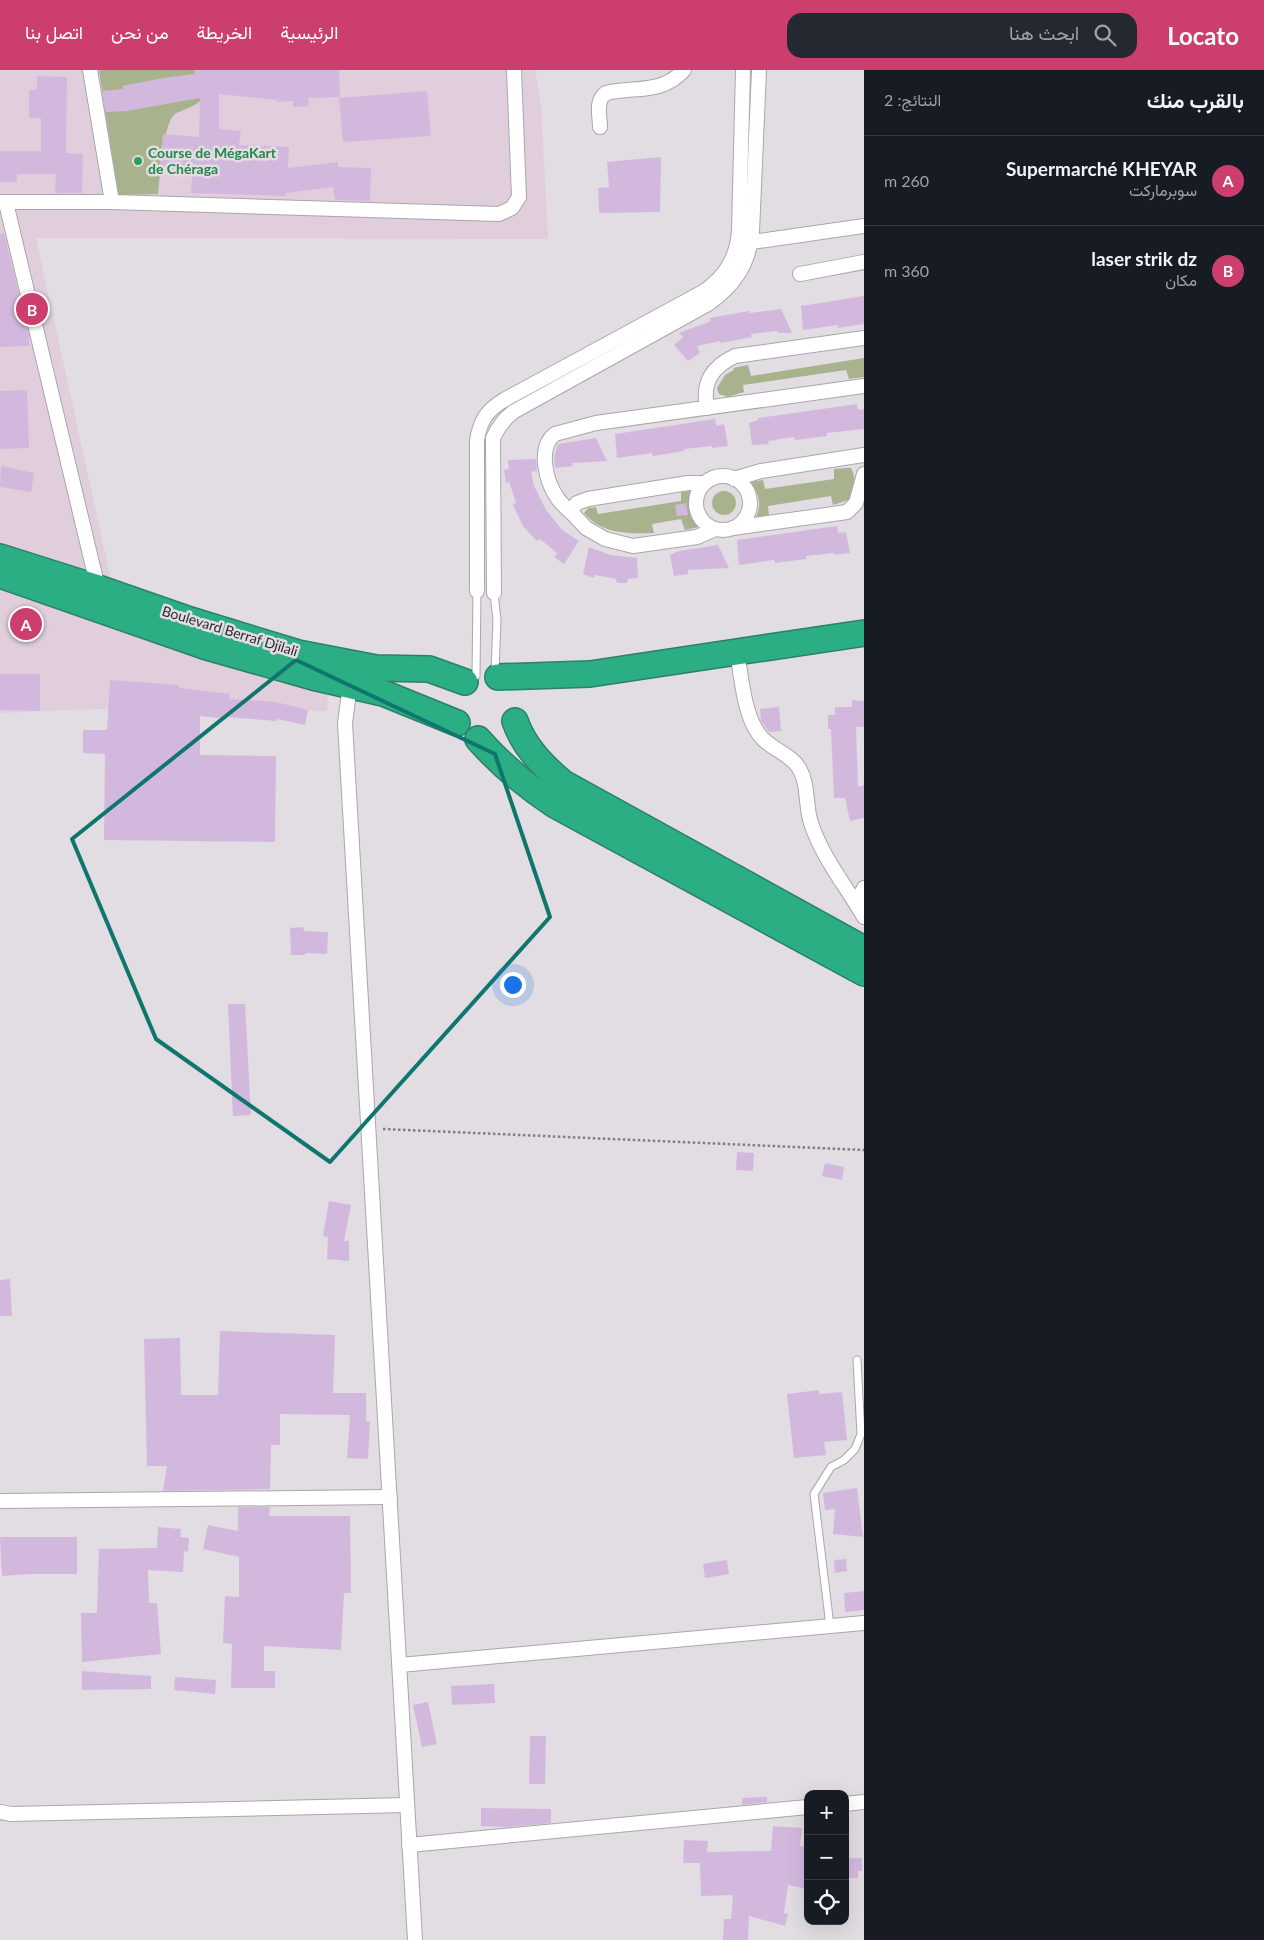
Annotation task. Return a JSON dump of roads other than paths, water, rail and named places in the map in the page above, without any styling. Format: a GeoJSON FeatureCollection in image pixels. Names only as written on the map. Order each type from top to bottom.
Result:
{"type":"FeatureCollection","features":[{"type":"Feature","properties":{"kind":"highway","name":"Boulevard Berraf Djilali"},"geometry":{"type":"LineString","coordinates":[[0,557],[190,620],[298,653],[376,668],[429,669],[483,678]]}},
{"type":"Feature","properties":{"kind":"highway","name":"Boulevard Berraf Djilali"},"geometry":{"type":"LineString","coordinates":[[0,575],[207,647],[313,677],[402,699],[457,723]]}},
{"type":"Feature","properties":{"kind":"highway"},"geometry":{"type":"LineString","coordinates":[[515,721],[504,734],[487,740],[470,735],[457,723],[453,706],[455,697],[483,678],[590,674],[864,633]]}},
{"type":"Feature","properties":{"kind":"highway"},"geometry":{"type":"LineString","coordinates":[[483,678],[512,688],[518,704],[515,721],[519,732],[539,762],[564,783],[864,949]]}},
{"type":"Feature","properties":{"kind":"highway"},"geometry":{"type":"LineString","coordinates":[[478,738],[509,771],[555,805],[864,973]]}},
{"type":"Feature","properties":{"kind":"street"},"geometry":{"type":"LineString","coordinates":[[90,70],[112,202]]}},
{"type":"Feature","properties":{"kind":"street"},"geometry":{"type":"LineString","coordinates":[[98,588],[3,203],[112,202],[499,214],[512,208],[519,197],[514,70]]}},
{"type":"Feature","properties":{"kind":"street"},"geometry":{"type":"LineString","coordinates":[[600,127],[599,105],[602,96],[606,93],[657,87],[669,83],[684,70]]}},
{"type":"Feature","properties":{"kind":"street"},"geometry":{"type":"LineString","coordinates":[[477,591],[477,440],[484,416],[493,406],[712,286],[732,262],[736,252],[738,236],[743,70]]}},
{"type":"Feature","properties":{"kind":"street"},"geometry":{"type":"LineString","coordinates":[[494,593],[493,438],[497,428],[513,412],[719,296],[729,288],[740,272],[752,242],[759,70]]}},
{"type":"Feature","properties":{"kind":"street"},"geometry":{"type":"LineString","coordinates":[[752,242],[864,226]]}},
{"type":"Feature","properties":{"kind":"street"},"geometry":{"type":"LineString","coordinates":[[800,274],[864,262]]}},
{"type":"Feature","properties":{"kind":"street"},"geometry":{"type":"LineString","coordinates":[[707,408],[705,389],[708,380],[724,361],[735,356],[864,338]]}},
{"type":"Feature","properties":{"kind":"street"},"geometry":{"type":"LineString","coordinates":[[864,386],[596,423],[555,434],[549,438],[544,453],[547,473],[557,498],[586,528],[605,539],[633,546],[697,537],[714,529],[724,530],[846,512],[856,503],[864,474]]}},
{"type":"Feature","properties":{"kind":"street"},"geometry":{"type":"LineString","coordinates":[[714,529],[702,520],[696,505],[700,489],[705,483],[719,476],[734,478],[761,471],[864,455]]}},
{"type":"Feature","properties":{"kind":"street"},"geometry":{"type":"LineString","coordinates":[[732,528],[745,519],[750,504],[746,489],[734,478]]}},
{"type":"Feature","properties":{"kind":"street"},"geometry":{"type":"LineString","coordinates":[[572,513],[571,510],[577,502],[588,499],[688,483],[705,483]]}},
{"type":"Feature","properties":{"kind":"street"},"geometry":{"type":"LineString","coordinates":[[737,653],[750,719],[761,737],[791,758],[798,766],[806,787],[811,823],[818,839],[864,916]]}},
{"type":"Feature","properties":{"kind":"street"},"geometry":{"type":"LineString","coordinates":[[350,685],[345,723],[415,1940]]}},
{"type":"Feature","properties":{"kind":"street"},"geometry":{"type":"LineString","coordinates":[[856,904],[864,888]]}},
{"type":"Feature","properties":{"kind":"street"},"geometry":{"type":"LineString","coordinates":[[0,1501],[390,1497]]}},
{"type":"Feature","properties":{"kind":"street"},"geometry":{"type":"LineString","coordinates":[[400,1665],[864,1623]]}},
{"type":"Feature","properties":{"kind":"street"},"geometry":{"type":"LineString","coordinates":[[849,1804],[864,1802]]}},
{"type":"Feature","properties":{"kind":"street"},"geometry":{"type":"LineString","coordinates":[[0,1812],[11,1814],[408,1805]]}},
{"type":"Feature","properties":{"kind":"street"},"geometry":{"type":"LineString","coordinates":[[410,1844],[804,1807]]}},
{"type":"Feature","properties":{"kind":"lane"},"geometry":{"type":"LineString","coordinates":[[477,591],[483,678]]}},
{"type":"Feature","properties":{"kind":"lane"},"geometry":{"type":"LineString","coordinates":[[483,678],[497,620],[494,593]]}},
{"type":"Feature","properties":{"kind":"lane"},"geometry":{"type":"LineString","coordinates":[[830,1626],[814,1494],[831,1467],[844,1460],[855,1449],[862,1434],[857,1360]]}},
{"type":"Feature","properties":{"kind":"place","name":"Course de MégaKart de Chéraga"},"geometry":{"type":"Point","coordinates":[138,161]}},
{"type":"Feature","properties":{"kind":"place","name":"laser strik dz"},"geometry":{"type":"Point","coordinates":[32,309]}},
{"type":"Feature","properties":{"kind":"place","name":"Supermarché KHEYAR"},"geometry":{"type":"Point","coordinates":[26,624]}}]}
